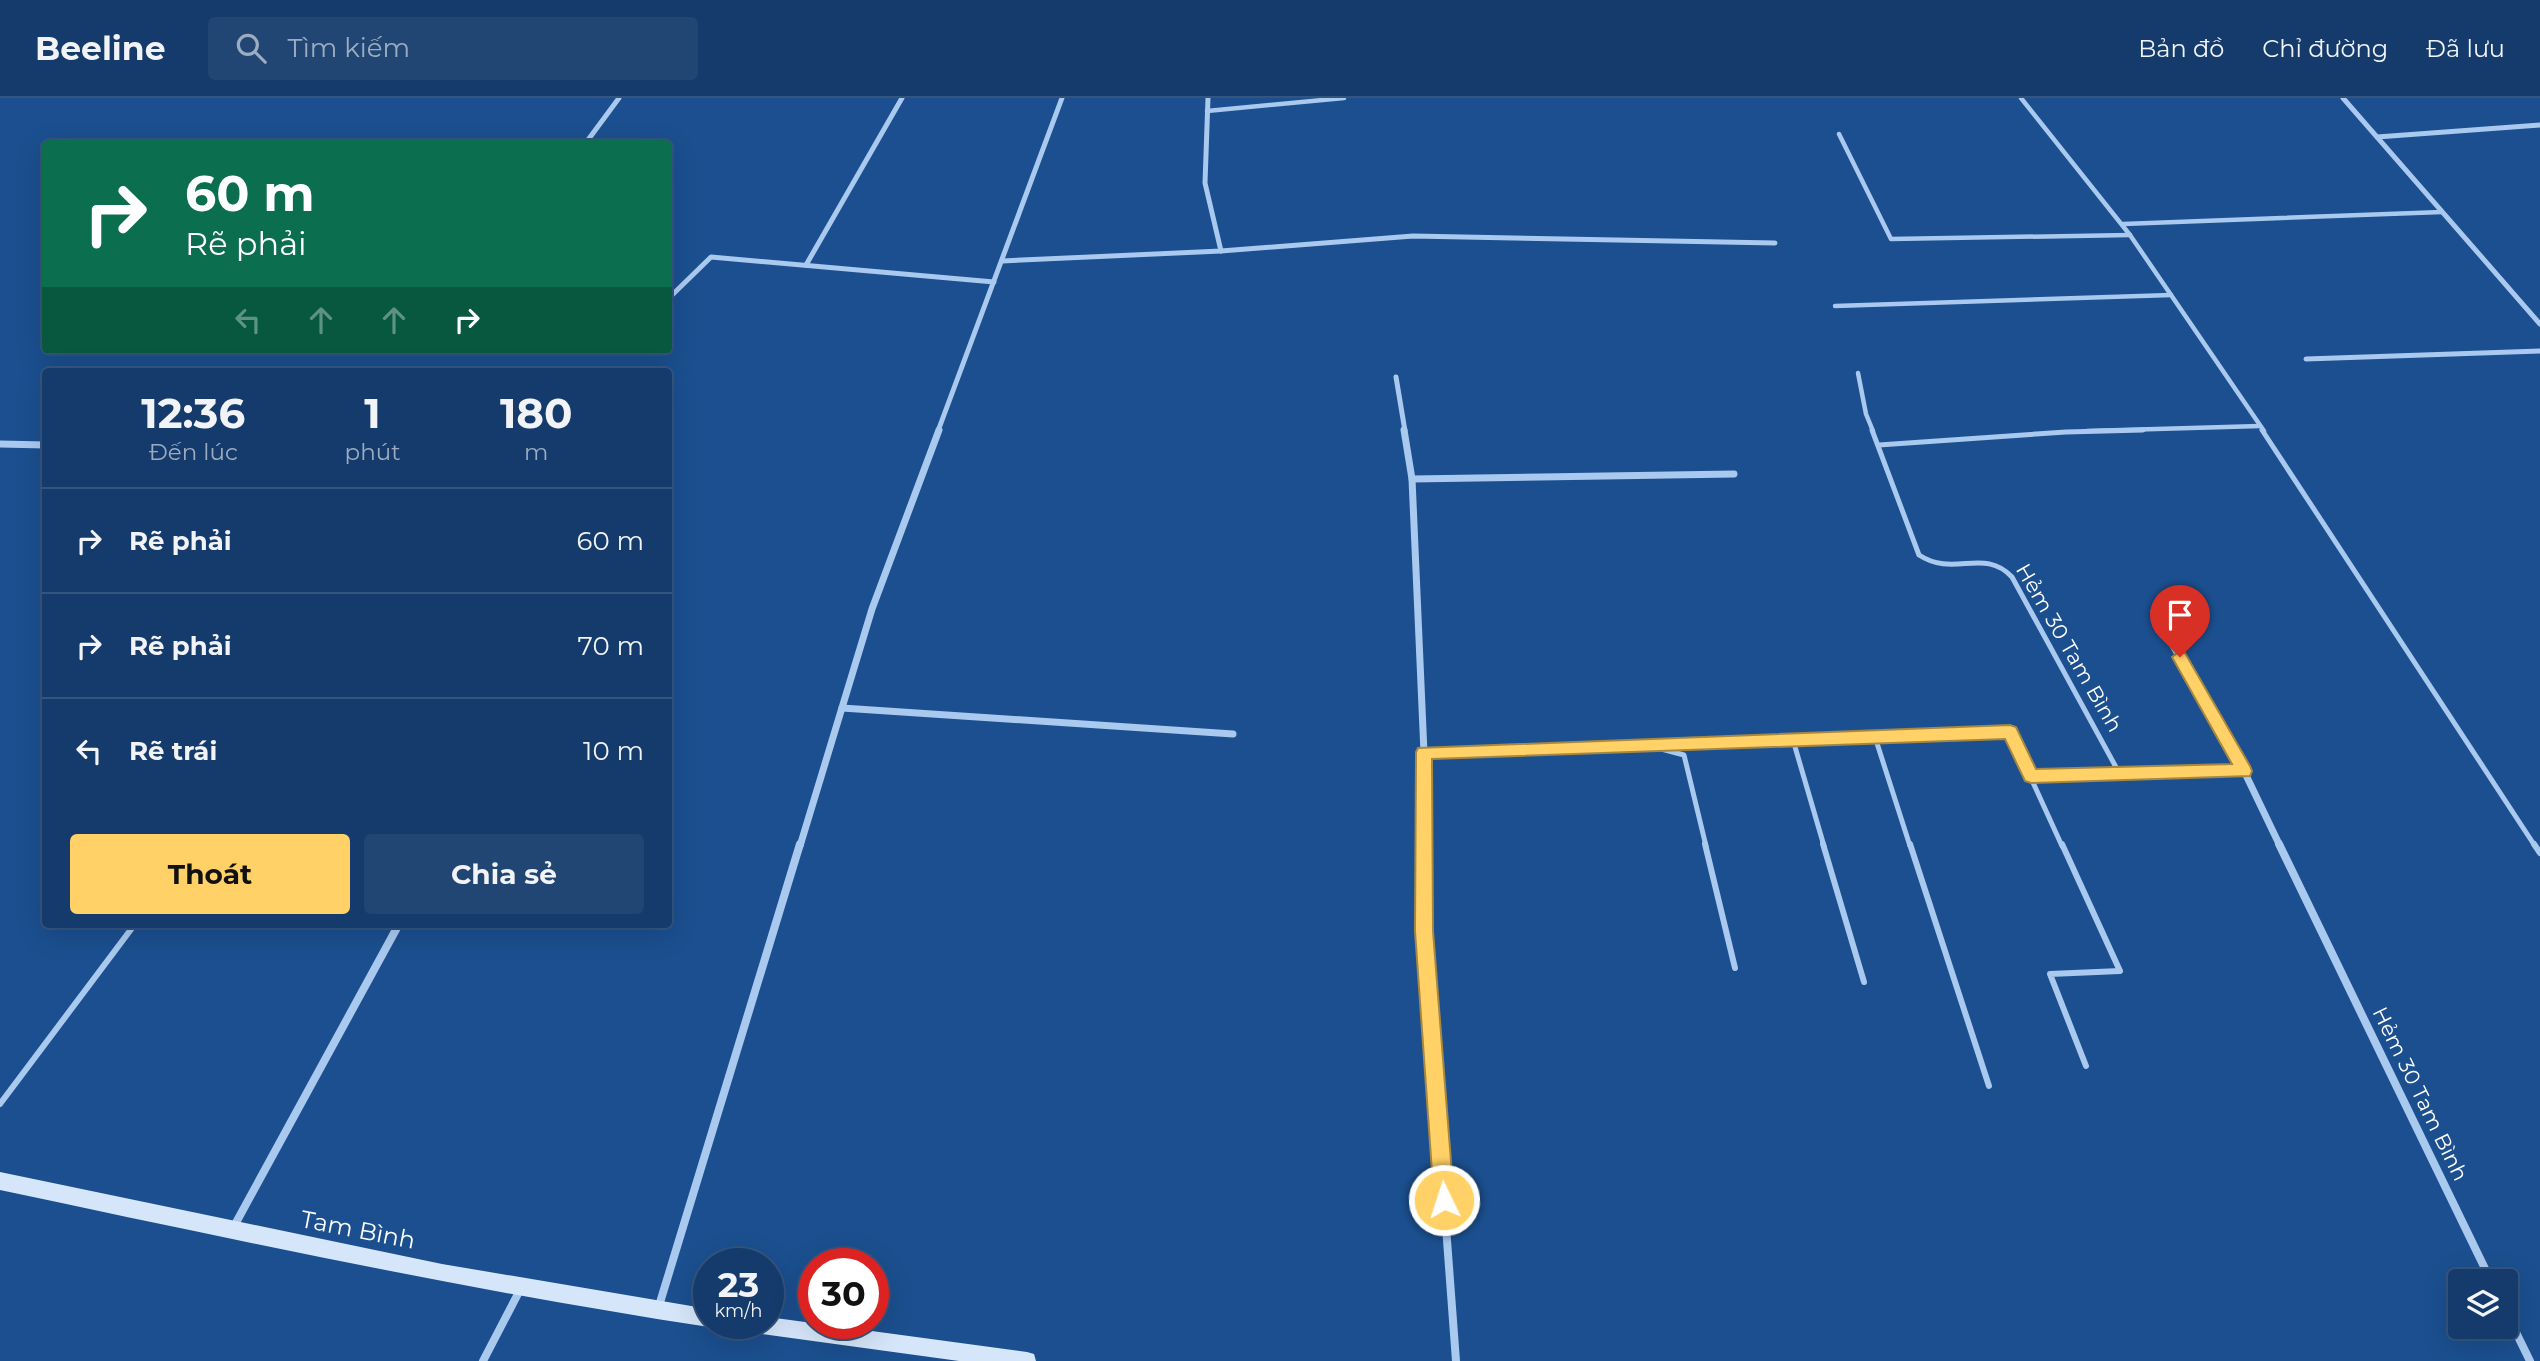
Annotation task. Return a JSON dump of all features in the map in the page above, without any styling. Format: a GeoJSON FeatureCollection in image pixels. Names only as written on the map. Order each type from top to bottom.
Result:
{"type":"FeatureCollection","features":[{"type":"Feature","properties":{"kind":"main road","name":"Tam Bình"},"geometry":{"type":"LineString","coordinates":[[0,1181],[522,1287],[693,1316]]}},
{"type":"Feature","properties":{"kind":"main road"},"geometry":{"type":"LineString","coordinates":[[784,1328],[1027,1361]]}},
{"type":"Feature","properties":{"kind":"street"},"geometry":{"type":"LineString","coordinates":[[588,140],[619,98]]}},
{"type":"Feature","properties":{"kind":"street"},"geometry":{"type":"LineString","coordinates":[[806,265],[902,98]]}},
{"type":"Feature","properties":{"kind":"street"},"geometry":{"type":"LineString","coordinates":[[658,1311],[872,609],[1062,98]]}},
{"type":"Feature","properties":{"kind":"street"},"geometry":{"type":"LineString","coordinates":[[1208,98],[1205,183],[1221,251]]}},
{"type":"Feature","properties":{"kind":"street"},"geometry":{"type":"LineString","coordinates":[[2343,98],[2540,324]]}},
{"type":"Feature","properties":{"kind":"street"},"geometry":{"type":"LineString","coordinates":[[2377,137],[2540,125]]}},
{"type":"Feature","properties":{"kind":"street"},"geometry":{"type":"LineString","coordinates":[[1002,261],[1221,251],[1413,236],[1776,243]]}},
{"type":"Feature","properties":{"kind":"street"},"geometry":{"type":"LineString","coordinates":[[672,295],[711,257],[994,282]]}},
{"type":"Feature","properties":{"kind":"street"},"geometry":{"type":"LineString","coordinates":[[2306,359],[2540,351]]}},
{"type":"Feature","properties":{"kind":"street"},"geometry":{"type":"LineString","coordinates":[[1395,377],[1412,479],[1424,752],[1424,931],[1456,1361]]}},
{"type":"Feature","properties":{"kind":"street"},"geometry":{"type":"LineString","coordinates":[[0,444],[42,445]]}},
{"type":"Feature","properties":{"kind":"street"},"geometry":{"type":"LineString","coordinates":[[1412,479],[1734,474]]}},
{"type":"Feature","properties":{"kind":"street","name":"Hẻm 30 Tam Bình"},"geometry":{"type":"LineString","coordinates":[[2154,612],[2244,771],[2485,1269]]}},
{"type":"Feature","properties":{"kind":"street"},"geometry":{"type":"LineString","coordinates":[[842,708],[1233,734]]}},
{"type":"Feature","properties":{"kind":"street"},"geometry":{"type":"LineString","coordinates":[[232,1230],[397,928]]}},
{"type":"Feature","properties":{"kind":"street"},"geometry":{"type":"LineString","coordinates":[[483,1361],[522,1287]]}},
{"type":"Feature","properties":{"kind":"street"},"geometry":{"type":"LineString","coordinates":[[2518,1336],[2530,1361]]}},
{"type":"Feature","properties":{"kind":"lane"},"geometry":{"type":"LineString","coordinates":[[1207,111],[1344,98]]}},
{"type":"Feature","properties":{"kind":"lane"},"geometry":{"type":"LineString","coordinates":[[2021,98],[2123,224],[2260,426],[2540,853]]}},
{"type":"Feature","properties":{"kind":"lane"},"geometry":{"type":"LineString","coordinates":[[1839,134],[1891,239],[2130,235]]}},
{"type":"Feature","properties":{"kind":"lane"},"geometry":{"type":"LineString","coordinates":[[2123,224],[2442,212]]}},
{"type":"Feature","properties":{"kind":"lane"},"geometry":{"type":"LineString","coordinates":[[1835,306],[2171,295]]}},
{"type":"Feature","properties":{"kind":"lane","name":"Hẻm 30 Tam Bình"},"geometry":{"type":"LineString","coordinates":[[1858,373],[1866,414],[1919,555],[1929,564],[1942,567],[1987,564],[2001,566],[2012,577],[2118,769],[2127,775]]}},
{"type":"Feature","properties":{"kind":"lane"},"geometry":{"type":"LineString","coordinates":[[1879,445],[2066,432],[2260,426]]}},
{"type":"Feature","properties":{"kind":"lane"},"geometry":{"type":"LineString","coordinates":[[1424,752],[2010,732],[2120,971],[2050,974],[2086,1066]]}},
{"type":"Feature","properties":{"kind":"lane"},"geometry":{"type":"LineString","coordinates":[[1875,737],[1989,1086]]}},
{"type":"Feature","properties":{"kind":"lane"},"geometry":{"type":"LineString","coordinates":[[1793,740],[1864,982]]}},
{"type":"Feature","properties":{"kind":"lane"},"geometry":{"type":"LineString","coordinates":[[1644,745],[1684,755],[1735,968]]}},
{"type":"Feature","properties":{"kind":"lane"},"geometry":{"type":"LineString","coordinates":[[2031,776],[2244,771]]}},
{"type":"Feature","properties":{"kind":"lane"},"geometry":{"type":"LineString","coordinates":[[0,1104],[132,928]]}},
{"type":"Feature","properties":{"kind":"route"},"geometry":{"type":"LineString","coordinates":[[1444,1200],[1424,931],[1424,752],[2010,732],[2031,776],[2244,771],[2180,657]]}}]}
